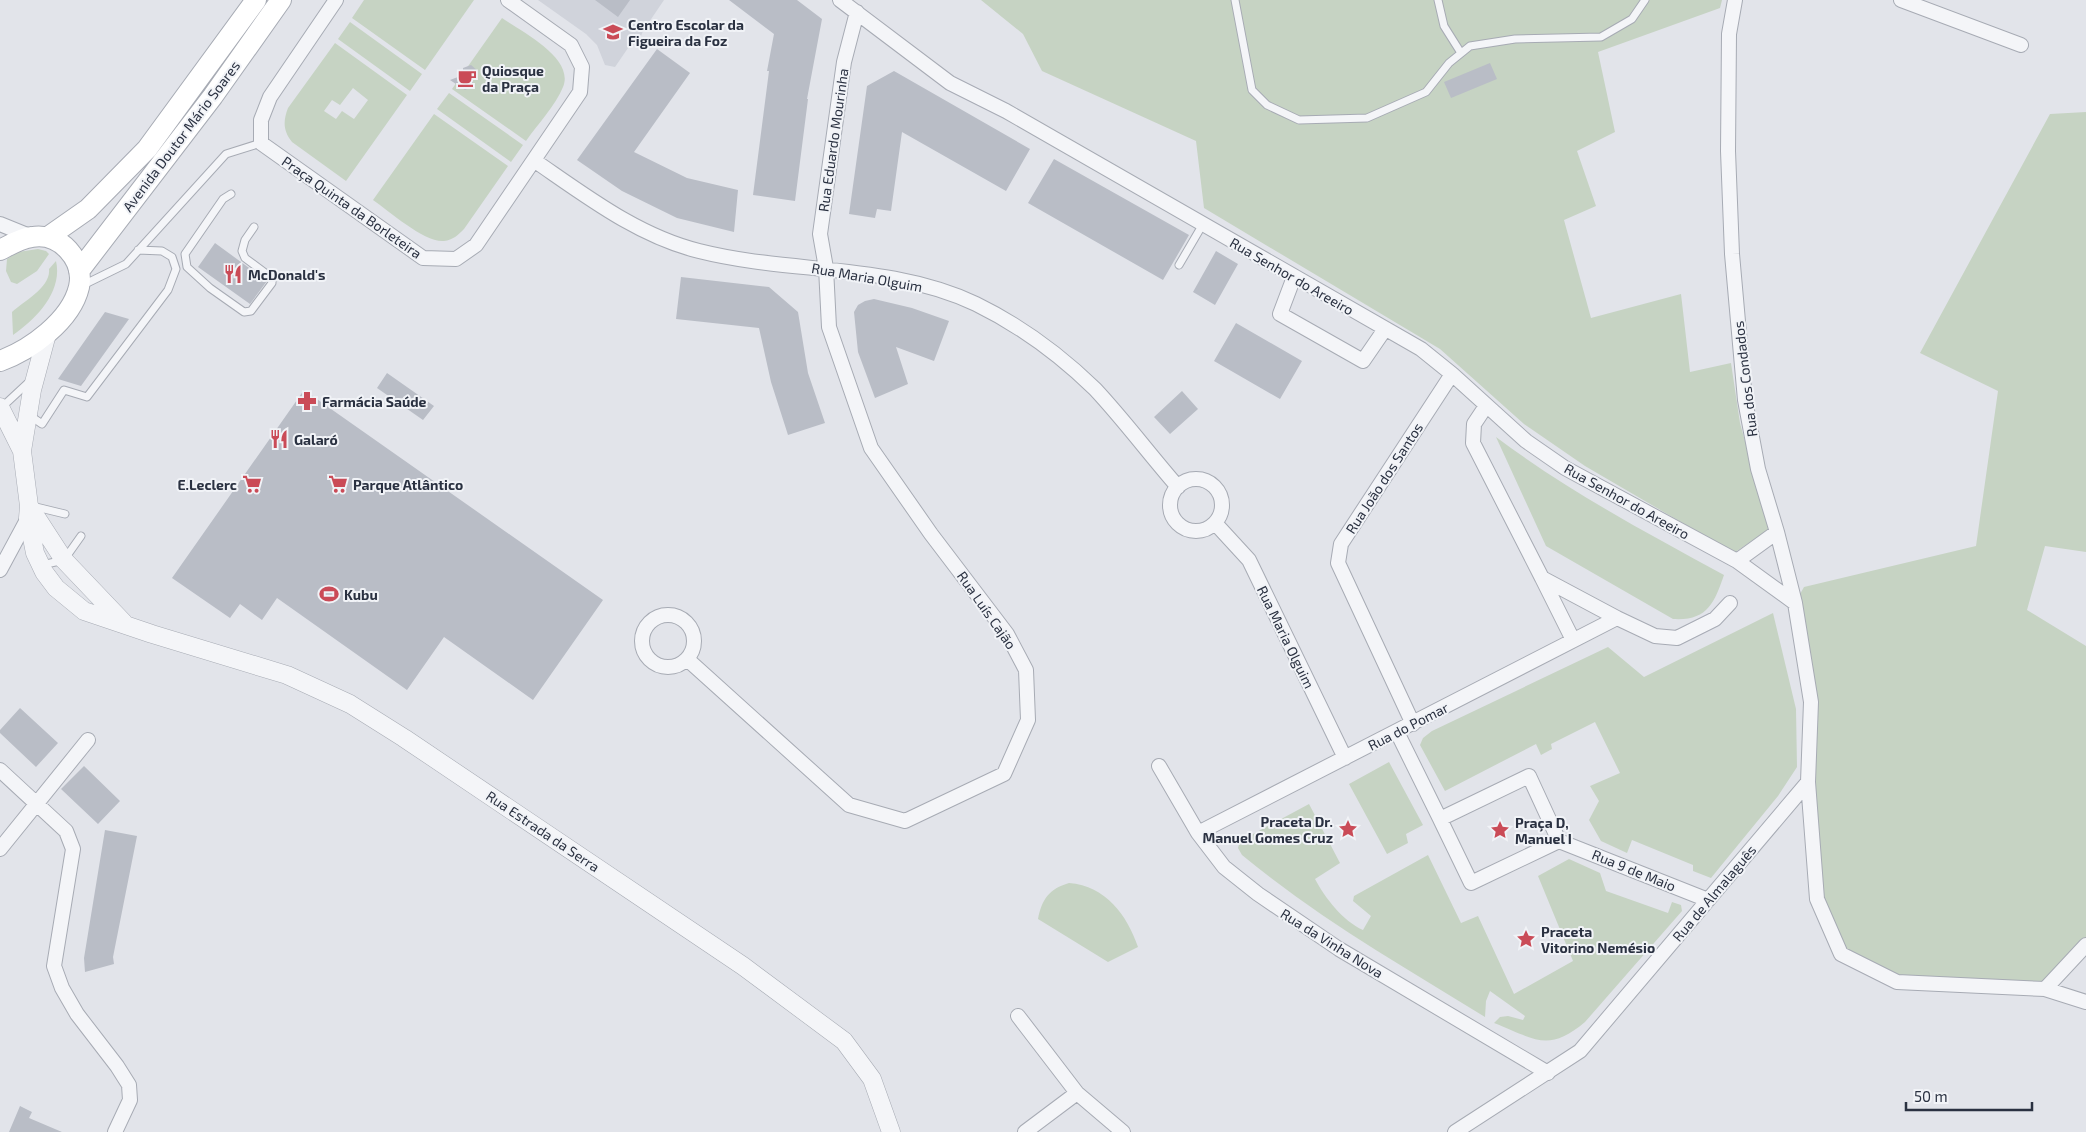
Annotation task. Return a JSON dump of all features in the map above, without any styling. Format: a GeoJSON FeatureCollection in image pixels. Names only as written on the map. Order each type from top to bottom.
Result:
{"type":"FeatureCollection","features":[{"type":"Feature","properties":{"kind":"main road","name":"Avenida Doutor Mário Soares"},"geometry":{"type":"LineString","coordinates":[[0,250],[40,237],[88,209],[147,149],[256,0]]}},
{"type":"Feature","properties":{"kind":"main road","name":"Avenida Doutor Mário Soares"},"geometry":{"type":"LineString","coordinates":[[0,361],[30,347],[47,334],[60,319],[79,279],[281,0]]}},
{"type":"Feature","properties":{"kind":"main road"},"geometry":{"type":"LineString","coordinates":[[40,237],[63,244],[74,256],[79,279]]}},
{"type":"Feature","properties":{"kind":"street"},"geometry":{"type":"LineString","coordinates":[[261,143],[261,120],[270,97],[336,0]]}},
{"type":"Feature","properties":{"kind":"street","name":"Praça Quinta da Borleteira"},"geometry":{"type":"LineString","coordinates":[[261,143],[423,258],[456,259],[476,245],[535,161],[580,92],[582,67],[572,45],[508,0]]}},
{"type":"Feature","properties":{"kind":"street","name":"Rua Senhor do Areeiro"},"geometry":{"type":"LineString","coordinates":[[840,0],[950,83],[1006,110],[1421,349],[1452,374],[1526,441],[1565,468],[1737,561],[1795,603]]}},
{"type":"Feature","properties":{"kind":"street","name":"Rua dos Condados"},"geometry":{"type":"LineString","coordinates":[[1735,0],[1729,34],[1728,151],[1732,254],[1744,400],[1758,469],[1777,532],[1795,603],[1811,702],[1808,782],[1817,898],[1841,954],[1896,982],[2045,989],[2086,1002]]}},
{"type":"Feature","properties":{"kind":"street"},"geometry":{"type":"LineString","coordinates":[[1910,1],[2021,45]]}},
{"type":"Feature","properties":{"kind":"street","name":"Rua Eduardo Mourinha"},"geometry":{"type":"LineString","coordinates":[[826,268],[820,234],[844,62],[856,12]]}},
{"type":"Feature","properties":{"kind":"street","name":"Rua Maria Olguim"},"geometry":{"type":"LineString","coordinates":[[535,161],[591,200],[644,231],[698,251],[757,262],[826,268],[919,283],[975,304],[1034,337],[1094,389],[1178,487]]}},
{"type":"Feature","properties":{"kind":"street"},"geometry":{"type":"LineString","coordinates":[[0,224],[40,237]]}},
{"type":"Feature","properties":{"kind":"street","name":"Rua Luís Cajão"},"geometry":{"type":"LineString","coordinates":[[687,659],[850,805],[905,821],[1004,774],[1028,720],[1026,670],[1007,634],[931,534],[871,448],[829,327],[826,268]]}},
{"type":"Feature","properties":{"kind":"street"},"geometry":{"type":"LineString","coordinates":[[1294,277],[1280,314],[1324,340],[1363,361],[1385,329]]}},
{"type":"Feature","properties":{"kind":"street"},"geometry":{"type":"LineString","coordinates":[[22,451],[32,390],[47,334]]}},
{"type":"Feature","properties":{"kind":"street","name":"Rua João dos Santos"},"geometry":{"type":"LineString","coordinates":[[1413,724],[1338,563],[1341,544],[1452,374]]}},
{"type":"Feature","properties":{"kind":"street"},"geometry":{"type":"LineString","coordinates":[[1486,406],[1474,424],[1473,443],[1573,640]]}},
{"type":"Feature","properties":{"kind":"street"},"geometry":{"type":"LineString","coordinates":[[0,408],[22,451]]}},
{"type":"Feature","properties":{"kind":"street","name":"Rua Estrada da Serra"},"geometry":{"type":"LineString","coordinates":[[22,451],[28,512],[35,553],[40,565],[56,588],[84,611],[287,675],[350,704],[404,738],[743,966],[844,1041],[872,1079],[891,1132]]}},
{"type":"Feature","properties":{"kind":"street"},"geometry":{"type":"LineString","coordinates":[[1196,479],[1206,481],[1214,486],[1220,494],[1222,504],[1221,514],[1215,523],[1207,529],[1197,531],[1187,530],[1178,524],[1170,506],[1172,496],[1178,487],[1186,481],[1196,479]]}},
{"type":"Feature","properties":{"kind":"street"},"geometry":{"type":"LineString","coordinates":[[0,570],[28,512]]}},
{"type":"Feature","properties":{"kind":"street","name":"Rua Estrada da Serra"},"geometry":{"type":"LineString","coordinates":[[28,512],[64,560],[125,624]]}},
{"type":"Feature","properties":{"kind":"street","name":"Rua Maria Olguim"},"geometry":{"type":"LineString","coordinates":[[1215,523],[1249,560],[1345,758]]}},
{"type":"Feature","properties":{"kind":"street"},"geometry":{"type":"LineString","coordinates":[[1737,561],[1777,532]]}},
{"type":"Feature","properties":{"kind":"street"},"geometry":{"type":"LineString","coordinates":[[1542,578],[1655,636],[1677,638],[1715,619],[1730,603]]}},
{"type":"Feature","properties":{"kind":"street","name":"Rua do Pomar"},"geometry":{"type":"LineString","coordinates":[[1198,833],[1617,618]]}},
{"type":"Feature","properties":{"kind":"street"},"geometry":{"type":"LineString","coordinates":[[1397,732],[1470,883],[1559,841],[1529,776],[1440,819]]}},
{"type":"Feature","properties":{"kind":"street"},"geometry":{"type":"LineString","coordinates":[[0,849],[88,740]]}},
{"type":"Feature","properties":{"kind":"street","name":"Rua da Vinha Nova"},"geometry":{"type":"LineString","coordinates":[[1159,766],[1198,833],[1224,867],[1269,903],[1338,949],[1548,1073]]}},
{"type":"Feature","properties":{"kind":"street"},"geometry":{"type":"LineString","coordinates":[[0,770],[66,831],[73,849],[54,966],[62,988],[77,1014],[117,1066],[129,1085],[130,1100],[115,1132]]}},
{"type":"Feature","properties":{"kind":"street","name":"Rua de Almalaguês"},"geometry":{"type":"LineString","coordinates":[[1456,1132],[1580,1051],[1808,782]]}},
{"type":"Feature","properties":{"kind":"street","name":"Rua 9 de Maio"},"geometry":{"type":"LineString","coordinates":[[1559,841],[1708,900]]}},
{"type":"Feature","properties":{"kind":"street"},"geometry":{"type":"LineString","coordinates":[[2045,989],[2086,945]]}},
{"type":"Feature","properties":{"kind":"street"},"geometry":{"type":"LineString","coordinates":[[1018,1016],[1077,1093],[1123,1132]]}},
{"type":"Feature","properties":{"kind":"street"},"geometry":{"type":"LineString","coordinates":[[1024,1132],[1077,1093]]}},
{"type":"Feature","properties":{"kind":"lane"},"geometry":{"type":"LineString","coordinates":[[1235,0],[1252,90],[1267,105],[1300,120],[1368,118],[1426,92],[1448,63],[1470,46],[1515,39],[1601,37],[1632,19],[1645,0]]}},
{"type":"Feature","properties":{"kind":"lane"},"geometry":{"type":"LineString","coordinates":[[1438,0],[1444,26],[1461,53]]}},
{"type":"Feature","properties":{"kind":"lane"},"geometry":{"type":"LineString","coordinates":[[79,279],[126,264],[226,154],[261,143]]}},
{"type":"Feature","properties":{"kind":"lane"},"geometry":{"type":"LineString","coordinates":[[231,194],[223,199],[185,254],[187,267],[210,288],[244,312],[251,311],[272,283],[272,278],[245,258],[242,251],[245,240],[254,227]]}},
{"type":"Feature","properties":{"kind":"lane"},"geometry":{"type":"LineString","coordinates":[[1179,265],[1202,224]]}},
{"type":"Feature","properties":{"kind":"lane"},"geometry":{"type":"LineString","coordinates":[[29,415],[42,424],[64,390],[87,397],[168,290],[176,269],[172,257],[162,251],[138,250]]}},
{"type":"Feature","properties":{"kind":"lane"},"geometry":{"type":"LineString","coordinates":[[0,408],[18,394],[37,374]]}},
{"type":"Feature","properties":{"kind":"lane"},"geometry":{"type":"LineString","coordinates":[[28,512],[66,514]]}},
{"type":"Feature","properties":{"kind":"lane"},"geometry":{"type":"LineString","coordinates":[[40,565],[64,560],[81,536]]}},
{"type":"Feature","properties":{"kind":"shaded area","name":"Centro Escolar da Figueira da Foz"},"geometry":{"type":"Polygon","coordinates":[[[538,0],[664,0],[643,31],[639,41],[628,48],[615,67],[605,65],[597,45],[586,34],[538,0]]]}},
{"type":"Feature","properties":{"kind":"green space"},"geometry":{"type":"Polygon","coordinates":[[[364,0],[474,0],[425,70],[352,18],[364,0]]]}},
{"type":"Feature","properties":{"kind":"green space"},"geometry":{"type":"Polygon","coordinates":[[[981,0],[1722,0],[1720,8],[1598,52],[1615,132],[1577,151],[1596,206],[1564,220],[1591,318],[1681,294],[1690,372],[1731,363],[1740,423],[1769,529],[1734,553],[1585,466],[1524,424],[1440,349],[1204,208],[1196,141],[1042,71],[1023,34],[981,0]]]}},
{"type":"Feature","properties":{"kind":"green space"},"geometry":{"type":"Polygon","coordinates":[[[502,18],[533,38],[554,56],[565,76],[563,87],[556,101],[526,141],[452,89],[502,18]]]}},
{"type":"Feature","properties":{"kind":"green space"},"geometry":{"type":"Polygon","coordinates":[[[350,22],[422,74],[410,91],[338,39],[350,22]]]}},
{"type":"Feature","properties":{"kind":"green space"},"geometry":{"type":"Polygon","coordinates":[[[335,43],[407,95],[346,181],[292,142],[285,126],[288,108],[335,43]],[[353,88],[340,105],[332,100],[324,111],[336,119],[342,111],[354,119],[368,100],[353,88]]]}},
{"type":"Feature","properties":{"kind":"green space"},"geometry":{"type":"Polygon","coordinates":[[[449,93],[523,145],[511,162],[437,109],[449,93]]]}},
{"type":"Feature","properties":{"kind":"green space"},"geometry":{"type":"Polygon","coordinates":[[[2086,112],[2086,552],[2045,546],[2027,610],[2086,646],[2086,945],[2045,989],[1897,982],[1841,954],[1817,899],[1811,702],[1795,603],[1804,587],[1976,546],[1998,391],[1920,353],[2050,114],[2086,112]]]}},
{"type":"Feature","properties":{"kind":"green space"},"geometry":{"type":"Polygon","coordinates":[[[434,114],[508,166],[464,229],[453,238],[444,241],[427,237],[417,232],[373,200],[434,114]]]}},
{"type":"Feature","properties":{"kind":"green space"},"geometry":{"type":"Polygon","coordinates":[[[38,249],[49,254],[37,271],[17,284],[11,282],[6,271],[7,259],[18,252],[38,249]]]}},
{"type":"Feature","properties":{"kind":"green space"},"geometry":{"type":"Polygon","coordinates":[[[56,261],[57,272],[52,294],[39,313],[13,335],[12,312],[41,288],[46,282],[49,269],[56,261]]]}},
{"type":"Feature","properties":{"kind":"green space"},"geometry":{"type":"Polygon","coordinates":[[[1496,437],[1579,493],[1636,527],[1724,575],[1717,594],[1707,609],[1694,617],[1673,619],[1546,546],[1496,437]]]}},
{"type":"Feature","properties":{"kind":"green space"},"geometry":{"type":"Polygon","coordinates":[[[1773,613],[1796,709],[1797,767],[1778,796],[1711,878],[1693,871],[1693,865],[1632,840],[1627,853],[1601,841],[1589,820],[1599,801],[1590,786],[1620,773],[1595,722],[1551,744],[1552,749],[1541,755],[1536,744],[1445,791],[1420,745],[1423,738],[1432,731],[1608,647],[1644,677],[1773,613]]]}},
{"type":"Feature","properties":{"kind":"green space"},"geometry":{"type":"Polygon","coordinates":[[[1389,762],[1423,825],[1406,834],[1408,843],[1387,854],[1349,784],[1389,762]]]}},
{"type":"Feature","properties":{"kind":"green space"},"geometry":{"type":"Polygon","coordinates":[[[1309,804],[1340,863],[1315,879],[1329,901],[1348,921],[1363,930],[1371,916],[1353,901],[1354,896],[1428,855],[1461,923],[1478,916],[1514,994],[1573,961],[1538,876],[1569,859],[1600,873],[1606,891],[1668,913],[1672,902],[1681,905],[1682,911],[1585,1022],[1572,1032],[1551,1040],[1531,1038],[1494,1023],[1500,1017],[1508,1016],[1523,1020],[1525,1016],[1490,991],[1486,1001],[1485,1017],[1392,960],[1300,900],[1242,855],[1238,848],[1240,841],[1309,804]]]}},
{"type":"Feature","properties":{"kind":"green space"},"geometry":{"type":"Polygon","coordinates":[[[1069,883],[1082,885],[1094,890],[1113,904],[1128,924],[1138,947],[1108,962],[1038,919],[1044,900],[1056,888],[1069,883]]]}},
{"type":"Feature","properties":{"kind":"building"},"geometry":{"type":"Polygon","coordinates":[[[595,0],[630,0],[618,17],[595,0]]]}},
{"type":"Feature","properties":{"kind":"building"},"geometry":{"type":"Polygon","coordinates":[[[729,0],[797,0],[822,19],[807,99],[795,201],[753,195],[769,71],[767,71],[774,34],[729,0]]]}},
{"type":"Feature","properties":{"kind":"building"},"geometry":{"type":"Polygon","coordinates":[[[657,49],[690,73],[634,152],[687,178],[738,190],[734,232],[677,218],[622,191],[577,160],[657,49]]]}},
{"type":"Feature","properties":{"kind":"building"},"geometry":{"type":"Polygon","coordinates":[[[1490,63],[1497,79],[1451,98],[1444,82],[1490,63]]]}},
{"type":"Feature","properties":{"kind":"building","name":"Quiosque da Praça"},"geometry":{"type":"Polygon","coordinates":[[[471,65],[478,71],[477,79],[473,80],[473,86],[465,90],[450,80],[463,75],[463,68],[471,65]]]}},
{"type":"Feature","properties":{"kind":"building"},"geometry":{"type":"Polygon","coordinates":[[[894,71],[1030,149],[1006,191],[902,132],[891,211],[877,209],[875,218],[849,214],[867,86],[894,71]]]}},
{"type":"Feature","properties":{"kind":"building"},"geometry":{"type":"Polygon","coordinates":[[[1054,159],[1189,235],[1163,280],[1028,203],[1054,159]]]}},
{"type":"Feature","properties":{"kind":"building","name":"McDonald's"},"geometry":{"type":"Polygon","coordinates":[[[215,243],[267,281],[250,304],[198,267],[215,243]]]}},
{"type":"Feature","properties":{"kind":"building"},"geometry":{"type":"Polygon","coordinates":[[[1216,251],[1238,264],[1215,305],[1193,292],[1216,251]]]}},
{"type":"Feature","properties":{"kind":"building"},"geometry":{"type":"Polygon","coordinates":[[[681,277],[769,287],[798,312],[808,373],[825,423],[788,435],[771,382],[759,328],[676,319],[681,277]]]}},
{"type":"Feature","properties":{"kind":"building"},"geometry":{"type":"Polygon","coordinates":[[[874,299],[912,308],[949,321],[934,361],[896,347],[908,384],[875,398],[858,352],[854,312],[858,305],[874,299]]]}},
{"type":"Feature","properties":{"kind":"building"},"geometry":{"type":"Polygon","coordinates":[[[105,312],[129,319],[81,386],[58,379],[105,312]]]}},
{"type":"Feature","properties":{"kind":"building"},"geometry":{"type":"Polygon","coordinates":[[[1236,323],[1302,361],[1280,399],[1214,361],[1236,323]]]}},
{"type":"Feature","properties":{"kind":"building"},"geometry":{"type":"Polygon","coordinates":[[[387,373],[434,406],[423,420],[377,388],[387,373]]]}},
{"type":"Feature","properties":{"kind":"building","name":"Parque Atlântico"},"geometry":{"type":"Polygon","coordinates":[[[304,390],[603,600],[533,700],[444,637],[407,690],[277,598],[262,620],[240,604],[230,618],[172,578],[304,390]]]}},
{"type":"Feature","properties":{"kind":"building"},"geometry":{"type":"Polygon","coordinates":[[[1182,391],[1198,409],[1170,434],[1154,417],[1182,391]]]}},
{"type":"Feature","properties":{"kind":"building"},"geometry":{"type":"Polygon","coordinates":[[[20,708],[58,743],[36,767],[0,733],[0,730],[20,708]]]}},
{"type":"Feature","properties":{"kind":"building"},"geometry":{"type":"Polygon","coordinates":[[[84,766],[120,801],[98,824],[61,789],[84,766]]]}},
{"type":"Feature","properties":{"kind":"building"},"geometry":{"type":"Polygon","coordinates":[[[105,830],[137,836],[113,957],[114,964],[85,972],[84,958],[105,830]]]}},
{"type":"Feature","properties":{"kind":"building"},"geometry":{"type":"Polygon","coordinates":[[[20,1106],[32,1112],[29,1118],[62,1132],[9,1132],[20,1106]]]}},
{"type":"Feature","properties":{"kind":"place","name":"Centro Escolar da Figueira da Foz"},"geometry":{"type":"Point","coordinates":[613,32]}},
{"type":"Feature","properties":{"kind":"place","name":"Quiosque da Praça"},"geometry":{"type":"Point","coordinates":[467,78]}},
{"type":"Feature","properties":{"kind":"place","name":"McDonald's"},"geometry":{"type":"Point","coordinates":[233,274]}},
{"type":"Feature","properties":{"kind":"place","name":"Farmácia Saúde"},"geometry":{"type":"Point","coordinates":[307,401]}},
{"type":"Feature","properties":{"kind":"place","name":"Galaró"},"geometry":{"type":"Point","coordinates":[279,439]}},
{"type":"Feature","properties":{"kind":"place","name":"E.Leclerc"},"geometry":{"type":"Point","coordinates":[252,484]}},
{"type":"Feature","properties":{"kind":"place","name":"Parque Atlântico"},"geometry":{"type":"Point","coordinates":[338,484]}},
{"type":"Feature","properties":{"kind":"place","name":"Kubu"},"geometry":{"type":"Point","coordinates":[329,594]}},
{"type":"Feature","properties":{"kind":"place","name":"Praceta Dr. Manuel Gomes Cruz"},"geometry":{"type":"Point","coordinates":[1348,829]}},
{"type":"Feature","properties":{"kind":"place","name":"Praça D, Manuel I"},"geometry":{"type":"Point","coordinates":[1500,830]}},
{"type":"Feature","properties":{"kind":"place","name":"Praceta Vitorino Nemésio"},"geometry":{"type":"Point","coordinates":[1526,939]}}]}
